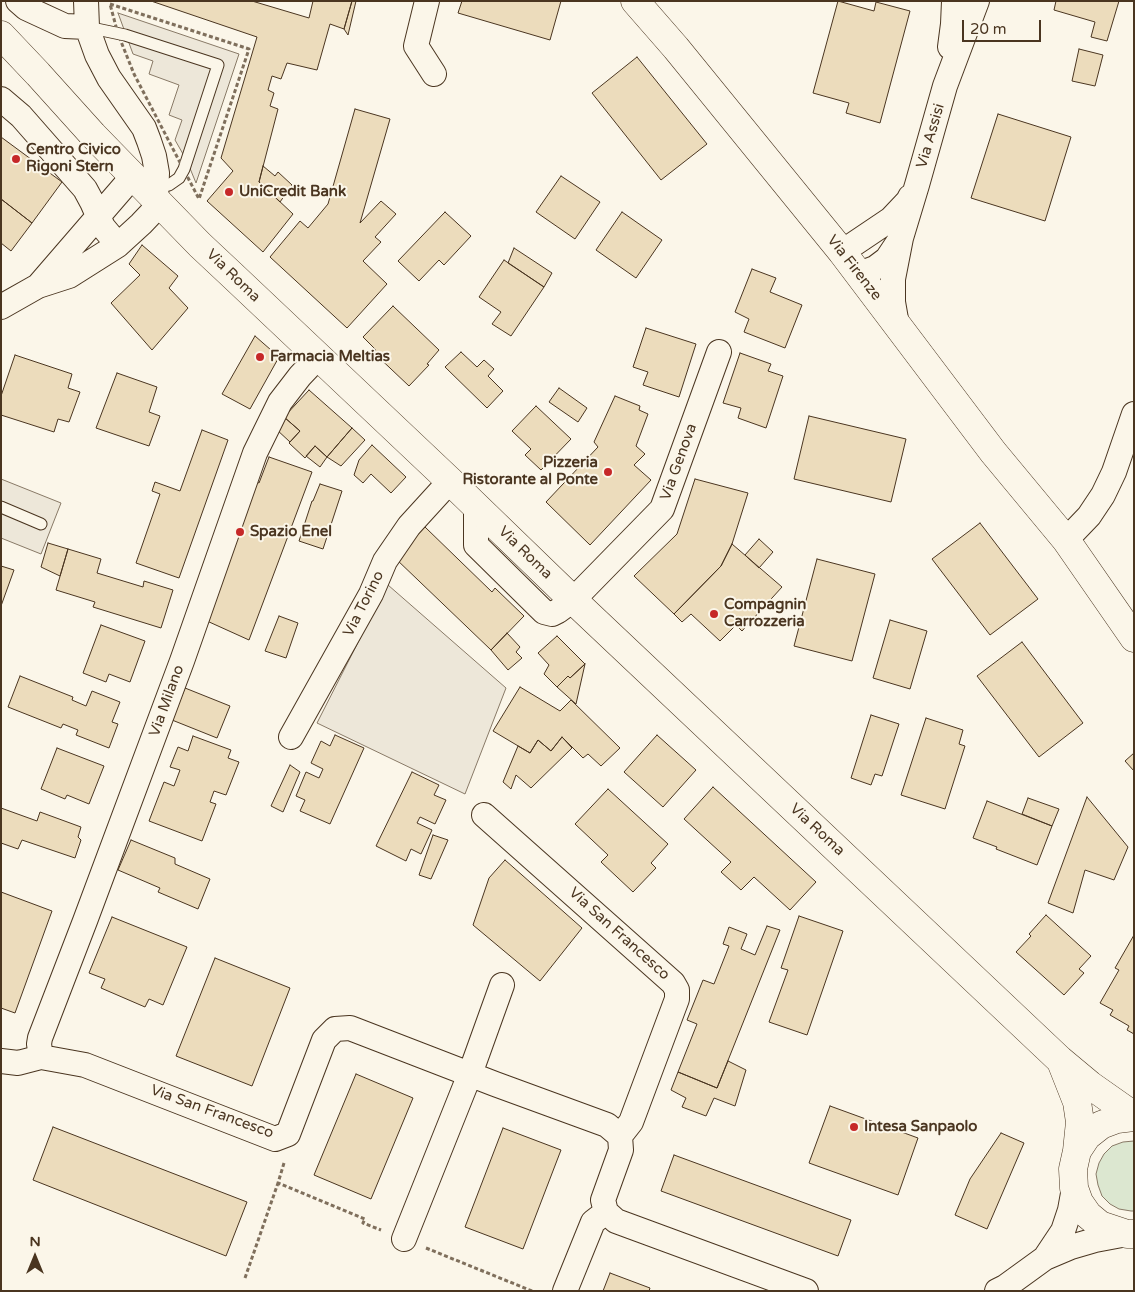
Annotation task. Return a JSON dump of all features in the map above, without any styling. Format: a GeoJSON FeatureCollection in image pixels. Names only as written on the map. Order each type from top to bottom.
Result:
{"type":"FeatureCollection","features":[{"type":"Feature","properties":{"kind":"main road","name":"Via Firenze"},"geometry":{"type":"LineString","coordinates":[[634,1],[682,55],[849,261],[993,452],[1066,540],[1134,638]]}},
{"type":"Feature","properties":{"kind":"main road","name":"Via Roma"},"geometry":{"type":"LineString","coordinates":[[1,35],[132,176],[157,197],[200,245],[1060,1060],[1090,1085],[1134,1116]]}},
{"type":"Feature","properties":{"kind":"main road","name":"Via Roma"},"geometry":{"type":"LineString","coordinates":[[1060,1060],[1077,1102],[1080,1122],[1073,1169],[1074,1188]]}},
{"type":"Feature","properties":{"kind":"main road"},"geometry":{"type":"LineString","coordinates":[[1077,1151],[1087,1136],[1101,1125],[1117,1118],[1134,1116]]}},
{"type":"Feature","properties":{"kind":"main road"},"geometry":{"type":"LineString","coordinates":[[1074,1188],[1079,1202],[1088,1215],[1100,1225],[1130,1234]]}},
{"type":"Feature","properties":{"kind":"street"},"geometry":{"type":"LineString","coordinates":[[18,1],[26,8],[66,26],[87,27]]}},
{"type":"Feature","properties":{"kind":"street"},"geometry":{"type":"LineString","coordinates":[[1,307],[38,286],[70,276],[118,245],[142,224],[157,197],[157,173],[154,156],[144,128],[109,78],[96,55],[87,27],[86,1]]}},
{"type":"Feature","properties":{"kind":"street"},"geometry":{"type":"LineString","coordinates":[[427,1],[416,46],[434,74]]}},
{"type":"Feature","properties":{"kind":"street","name":"Via Assisi"},"geometry":{"type":"LineString","coordinates":[[945,86],[954,1]]}},
{"type":"Feature","properties":{"kind":"street","name":"Via Assisi"},"geometry":{"type":"LineString","coordinates":[[897,325],[893,302],[893,279],[901,238],[945,86],[977,1]]}},
{"type":"Feature","properties":{"kind":"street"},"geometry":{"type":"LineString","coordinates":[[1,99],[22,116],[84,188],[103,227],[118,245]]}},
{"type":"Feature","properties":{"kind":"street"},"geometry":{"type":"LineString","coordinates":[[38,286],[132,176]]}},
{"type":"Feature","properties":{"kind":"street","name":"Via Assisi"},"geometry":{"type":"LineString","coordinates":[[901,238],[887,259],[875,268],[867,271],[849,261],[908,201],[917,185]]}},
{"type":"Feature","properties":{"kind":"street","name":"Via Genova"},"geometry":{"type":"LineString","coordinates":[[573,600],[662,509],[719,352]]}},
{"type":"Feature","properties":{"kind":"street","name":"Via Milano"},"geometry":{"type":"LineString","coordinates":[[40,1056],[40,1038],[182,661],[255,453],[280,402],[318,357]]}},
{"type":"Feature","properties":{"kind":"street"},"geometry":{"type":"LineString","coordinates":[[1066,540],[1089,516],[1103,495],[1114,472],[1134,414]]}},
{"type":"Feature","properties":{"kind":"street","name":"Via Torino"},"geometry":{"type":"LineString","coordinates":[[291,737],[371,594],[385,561],[408,526],[450,481]]}},
{"type":"Feature","properties":{"kind":"street","name":"Via San Francesco"},"geometry":{"type":"LineString","coordinates":[[484,815],[673,983],[677,990],[677,999],[631,1122],[620,1136],[621,1150],[603,1200],[606,1212]]}},
{"type":"Feature","properties":{"kind":"street"},"geometry":{"type":"LineString","coordinates":[[404,1239],[470,1074],[502,985]]}},
{"type":"Feature","properties":{"kind":"street","name":"Via San Francesco"},"geometry":{"type":"LineString","coordinates":[[1,1061],[18,1063],[40,1056],[86,1065],[275,1139],[288,1134],[324,1040],[335,1029],[350,1028],[607,1125],[620,1136]]}},
{"type":"Feature","properties":{"kind":"street"},"geometry":{"type":"LineString","coordinates":[[1045,1258],[1064,1231],[1074,1188]]}},
{"type":"Feature","properties":{"kind":"street"},"geometry":{"type":"LineString","coordinates":[[566,1291],[593,1222],[606,1212],[616,1221],[806,1291]]}},
{"type":"Feature","properties":{"kind":"street"},"geometry":{"type":"LineString","coordinates":[[997,1291],[1045,1258],[1079,1244],[1130,1234]]}},
{"type":"Feature","properties":{"kind":"lane"},"geometry":{"type":"LineString","coordinates":[[87,27],[118,34],[218,65],[184,169],[179,178],[157,197]]}},
{"type":"Feature","properties":{"kind":"lane"},"geometry":{"type":"LineString","coordinates":[[1,507],[41,524]]}},
{"type":"Feature","properties":{"kind":"path"},"geometry":{"type":"LineString","coordinates":[[110,4],[249,49],[199,199],[184,169],[134,74],[118,34],[110,4]]}},
{"type":"Feature","properties":{"kind":"path"},"geometry":{"type":"LineString","coordinates":[[245,1278],[278,1183]]}},
{"type":"Feature","properties":{"kind":"green space"},"geometry":{"type":"Polygon","coordinates":[[[1134,1141],[1134,1211],[1131,1211],[1119,1209],[1102,1196],[1096,1174],[1104,1154],[1112,1146],[1134,1141]]]}},
{"type":"Feature","properties":{"kind":"shaded area"},"geometry":{"type":"Polygon","coordinates":[[[118,13],[239,54],[196,183],[187,161],[175,140],[182,120],[169,115],[179,85],[149,74],[153,61],[133,54],[118,13]]]}},
{"type":"Feature","properties":{"kind":"shaded area"},"geometry":{"type":"Polygon","coordinates":[[[1,479],[61,503],[41,554],[1,538],[1,479]]]}},
{"type":"Feature","properties":{"kind":"shaded area"},"geometry":{"type":"Polygon","coordinates":[[[388,585],[506,688],[465,794],[317,723],[388,585]]]}},
{"type":"Feature","properties":{"kind":"building"},"geometry":{"type":"Polygon","coordinates":[[[151,1],[252,1],[309,18],[313,1],[352,1],[344,29],[330,24],[317,70],[287,63],[281,79],[272,76],[268,90],[274,93],[270,106],[278,109],[259,182],[293,214],[263,252],[207,201],[233,171],[221,158],[257,37],[151,1]]]}},
{"type":"Feature","properties":{"kind":"building"},"geometry":{"type":"Polygon","coordinates":[[[352,1],[356,1],[348,35],[344,29],[352,1]]]}},
{"type":"Feature","properties":{"kind":"building"},"geometry":{"type":"Polygon","coordinates":[[[462,1],[561,1],[550,40],[458,13],[462,1]]]}},
{"type":"Feature","properties":{"kind":"building"},"geometry":{"type":"Polygon","coordinates":[[[838,1],[874,11],[876,2],[910,11],[880,123],[846,113],[849,103],[813,93],[838,1]]]}},
{"type":"Feature","properties":{"kind":"building"},"geometry":{"type":"Polygon","coordinates":[[[1056,1],[1119,1],[1107,41],[1091,37],[1095,22],[1054,10],[1056,1]]]}},
{"type":"Feature","properties":{"kind":"building"},"geometry":{"type":"Polygon","coordinates":[[[1079,49],[1103,55],[1095,86],[1072,81],[1079,49]]]}},
{"type":"Feature","properties":{"kind":"building"},"geometry":{"type":"Polygon","coordinates":[[[637,57],[707,144],[661,180],[592,93],[637,57]]]}},
{"type":"Feature","properties":{"kind":"building"},"geometry":{"type":"Polygon","coordinates":[[[355,109],[390,119],[360,223],[381,201],[396,214],[375,237],[381,242],[363,261],[387,284],[347,328],[270,257],[300,221],[308,228],[328,204],[355,109]]]}},
{"type":"Feature","properties":{"kind":"building"},"geometry":{"type":"Polygon","coordinates":[[[998,114],[1071,137],[1045,221],[971,198],[998,114]]]}},
{"type":"Feature","properties":{"kind":"building","name":"Centro Civico Rigoni Stern"},"geometry":{"type":"Polygon","coordinates":[[[1,137],[62,182],[32,223],[1,199],[1,137]]]}},
{"type":"Feature","properties":{"kind":"building"},"geometry":{"type":"Polygon","coordinates":[[[263,166],[275,176],[278,172],[292,185],[280,202],[259,182],[263,166]]]}},
{"type":"Feature","properties":{"kind":"building"},"geometry":{"type":"Polygon","coordinates":[[[561,176],[600,202],[575,239],[536,212],[561,176]]]}},
{"type":"Feature","properties":{"kind":"building"},"geometry":{"type":"Polygon","coordinates":[[[1,199],[32,223],[11,251],[1,243],[1,199]]]}},
{"type":"Feature","properties":{"kind":"building"},"geometry":{"type":"Polygon","coordinates":[[[445,212],[471,236],[444,265],[439,260],[419,281],[398,261],[445,212]]]}},
{"type":"Feature","properties":{"kind":"building"},"geometry":{"type":"Polygon","coordinates":[[[622,212],[662,240],[636,278],[596,250],[622,212]]]}},
{"type":"Feature","properties":{"kind":"building"},"geometry":{"type":"Polygon","coordinates":[[[142,245],[178,276],[169,288],[188,308],[152,350],[111,303],[140,275],[129,264],[142,245]]]}},
{"type":"Feature","properties":{"kind":"building"},"geometry":{"type":"Polygon","coordinates":[[[514,248],[552,273],[544,287],[508,263],[514,248]]]}},
{"type":"Feature","properties":{"kind":"building"},"geometry":{"type":"Polygon","coordinates":[[[504,260],[544,287],[511,336],[492,324],[501,312],[479,297],[504,260]]]}},
{"type":"Feature","properties":{"kind":"building"},"geometry":{"type":"Polygon","coordinates":[[[752,269],[776,278],[770,292],[802,305],[785,348],[744,332],[749,319],[735,312],[752,269]]]}},
{"type":"Feature","properties":{"kind":"building"},"geometry":{"type":"Polygon","coordinates":[[[393,306],[439,350],[427,364],[429,365],[409,386],[372,351],[376,350],[363,337],[393,306]]]}},
{"type":"Feature","properties":{"kind":"building"},"geometry":{"type":"Polygon","coordinates":[[[646,328],[696,344],[679,397],[643,385],[648,372],[633,367],[646,328]]]}},
{"type":"Feature","properties":{"kind":"building"},"geometry":{"type":"Polygon","coordinates":[[[255,336],[279,357],[250,409],[222,394],[255,336]]]}},
{"type":"Feature","properties":{"kind":"building"},"geometry":{"type":"Polygon","coordinates":[[[461,352],[477,367],[484,360],[494,369],[488,376],[503,391],[487,408],[445,367],[461,352]]]}},
{"type":"Feature","properties":{"kind":"building"},"geometry":{"type":"Polygon","coordinates":[[[740,353],[771,364],[768,371],[783,376],[766,428],[738,418],[741,408],[723,403],[740,353]]]}},
{"type":"Feature","properties":{"kind":"building"},"geometry":{"type":"Polygon","coordinates":[[[15,355],[72,374],[68,388],[80,392],[69,422],[58,419],[54,432],[1,415],[1,396],[15,355]]]}},
{"type":"Feature","properties":{"kind":"building"},"geometry":{"type":"Polygon","coordinates":[[[117,373],[157,387],[149,412],[160,416],[149,446],[96,428],[117,373]]]}},
{"type":"Feature","properties":{"kind":"building"},"geometry":{"type":"Polygon","coordinates":[[[559,388],[587,408],[578,422],[549,402],[559,388]]]}},
{"type":"Feature","properties":{"kind":"building"},"geometry":{"type":"Polygon","coordinates":[[[309,390],[352,428],[327,457],[315,446],[305,458],[289,443],[300,431],[284,417],[309,390]]]}},
{"type":"Feature","properties":{"kind":"building","name":"Pizzeria Ristorante al Ponte"},"geometry":{"type":"Polygon","coordinates":[[[615,396],[640,406],[639,410],[648,414],[636,446],[645,454],[634,465],[651,480],[590,545],[546,502],[598,447],[594,442],[615,396]]]}},
{"type":"Feature","properties":{"kind":"building"},"geometry":{"type":"Polygon","coordinates":[[[536,406],[571,439],[541,470],[525,455],[531,449],[512,431],[536,406]]]}},
{"type":"Feature","properties":{"kind":"building"},"geometry":{"type":"Polygon","coordinates":[[[809,416],[906,439],[891,502],[794,479],[809,416]]]}},
{"type":"Feature","properties":{"kind":"building"},"geometry":{"type":"Polygon","coordinates":[[[284,417],[300,431],[290,442],[276,429],[284,417]]]}},
{"type":"Feature","properties":{"kind":"building"},"geometry":{"type":"Polygon","coordinates":[[[352,428],[365,440],[341,466],[327,457],[352,428]]]}},
{"type":"Feature","properties":{"kind":"building"},"geometry":{"type":"Polygon","coordinates":[[[202,430],[228,440],[179,578],[136,563],[160,494],[152,491],[155,482],[180,491],[202,430]]]}},
{"type":"Feature","properties":{"kind":"building"},"geometry":{"type":"Polygon","coordinates":[[[372,445],[406,477],[391,493],[371,474],[363,483],[354,475],[359,460],[372,445]]]}},
{"type":"Feature","properties":{"kind":"building"},"geometry":{"type":"Polygon","coordinates":[[[315,446],[327,457],[320,467],[306,456],[315,446]]]}},
{"type":"Feature","properties":{"kind":"building"},"geometry":{"type":"Polygon","coordinates":[[[269,457],[312,472],[249,640],[207,621],[253,480],[259,483],[269,457]]]}},
{"type":"Feature","properties":{"kind":"building"},"geometry":{"type":"Polygon","coordinates":[[[695,479],[748,493],[732,544],[721,566],[674,614],[634,576],[677,534],[695,479]]]}},
{"type":"Feature","properties":{"kind":"building"},"geometry":{"type":"Polygon","coordinates":[[[320,484],[342,491],[323,549],[299,541],[312,501],[320,484]]]}},
{"type":"Feature","properties":{"kind":"building"},"geometry":{"type":"Polygon","coordinates":[[[980,523],[1038,599],[990,635],[932,559],[980,523]]]}},
{"type":"Feature","properties":{"kind":"building"},"geometry":{"type":"Polygon","coordinates":[[[425,527],[492,592],[495,588],[524,616],[491,650],[395,558],[425,527]]]}},
{"type":"Feature","properties":{"kind":"building"},"geometry":{"type":"Polygon","coordinates":[[[759,539],[773,552],[759,568],[745,555],[759,539]]]}},
{"type":"Feature","properties":{"kind":"building"},"geometry":{"type":"Polygon","coordinates":[[[48,543],[68,549],[60,576],[41,567],[48,543]]]}},
{"type":"Feature","properties":{"kind":"building"},"geometry":{"type":"Polygon","coordinates":[[[732,544],[782,587],[742,631],[736,625],[720,641],[691,614],[682,622],[674,614],[721,566],[732,544]]]}},
{"type":"Feature","properties":{"kind":"building"},"geometry":{"type":"Polygon","coordinates":[[[68,549],[101,559],[97,573],[143,587],[144,581],[173,590],[161,628],[93,607],[95,602],[56,590],[68,549]]]}},
{"type":"Feature","properties":{"kind":"building"},"geometry":{"type":"Polygon","coordinates":[[[817,559],[875,574],[852,661],[794,646],[817,559]]]}},
{"type":"Feature","properties":{"kind":"building"},"geometry":{"type":"Polygon","coordinates":[[[1,566],[14,570],[1,606],[1,566]]]}},
{"type":"Feature","properties":{"kind":"building"},"geometry":{"type":"Polygon","coordinates":[[[279,616],[298,623],[286,658],[265,651],[279,616]]]}},
{"type":"Feature","properties":{"kind":"building"},"geometry":{"type":"Polygon","coordinates":[[[890,620],[927,631],[910,689],[873,678],[890,620]]]}},
{"type":"Feature","properties":{"kind":"building"},"geometry":{"type":"Polygon","coordinates":[[[101,625],[145,641],[130,682],[109,674],[106,682],[83,673],[101,625]]]}},
{"type":"Feature","properties":{"kind":"building"},"geometry":{"type":"Polygon","coordinates":[[[507,633],[520,647],[516,652],[522,658],[508,670],[491,650],[507,633]]]}},
{"type":"Feature","properties":{"kind":"building"},"geometry":{"type":"Polygon","coordinates":[[[557,636],[585,664],[570,678],[568,676],[557,687],[544,674],[549,665],[538,653],[557,636]]]}},
{"type":"Feature","properties":{"kind":"building"},"geometry":{"type":"Polygon","coordinates":[[[1022,642],[1083,723],[1039,757],[977,676],[1022,642]]]}},
{"type":"Feature","properties":{"kind":"building"},"geometry":{"type":"Polygon","coordinates":[[[585,664],[576,704],[557,687],[568,676],[570,678],[585,664]]]}},
{"type":"Feature","properties":{"kind":"building"},"geometry":{"type":"Polygon","coordinates":[[[20,676],[73,697],[72,700],[86,706],[92,691],[120,702],[112,722],[118,724],[109,748],[76,735],[78,730],[63,724],[61,728],[8,707],[20,676]]]}},
{"type":"Feature","properties":{"kind":"building"},"geometry":{"type":"Polygon","coordinates":[[[520,687],[560,711],[571,700],[620,748],[601,766],[588,754],[583,758],[562,737],[551,751],[538,740],[530,753],[493,731],[520,687]]]}},
{"type":"Feature","properties":{"kind":"building"},"geometry":{"type":"Polygon","coordinates":[[[185,688],[230,706],[217,738],[172,720],[185,688]]]}},
{"type":"Feature","properties":{"kind":"building"},"geometry":{"type":"Polygon","coordinates":[[[871,715],[899,724],[882,776],[875,774],[871,785],[851,778],[871,715]]]}},
{"type":"Feature","properties":{"kind":"building"},"geometry":{"type":"Polygon","coordinates":[[[926,718],[963,730],[959,744],[965,746],[945,809],[901,795],[926,718]]]}},
{"type":"Feature","properties":{"kind":"building"},"geometry":{"type":"Polygon","coordinates":[[[335,735],[364,748],[330,824],[300,811],[305,800],[296,796],[306,772],[319,778],[323,769],[311,763],[321,741],[330,746],[335,735]]]}},
{"type":"Feature","properties":{"kind":"building"},"geometry":{"type":"Polygon","coordinates":[[[657,735],[696,770],[663,807],[624,772],[657,735]]]}},
{"type":"Feature","properties":{"kind":"building"},"geometry":{"type":"Polygon","coordinates":[[[193,736],[231,750],[228,758],[239,762],[226,795],[214,791],[210,802],[216,804],[202,841],[149,821],[164,782],[174,786],[180,770],[170,767],[178,747],[188,751],[193,736]]]}},
{"type":"Feature","properties":{"kind":"building"},"geometry":{"type":"Polygon","coordinates":[[[562,737],[572,748],[531,788],[516,775],[511,789],[503,782],[518,746],[530,753],[538,740],[551,751],[562,737]]]}},
{"type":"Feature","properties":{"kind":"building"},"geometry":{"type":"Polygon","coordinates":[[[57,748],[104,766],[89,804],[67,795],[65,799],[41,789],[57,748]]]}},
{"type":"Feature","properties":{"kind":"building"},"geometry":{"type":"Polygon","coordinates":[[[1134,753],[1134,771],[1125,761],[1134,753]]]}},
{"type":"Feature","properties":{"kind":"building"},"geometry":{"type":"Polygon","coordinates":[[[290,765],[300,772],[283,812],[271,806],[290,765]]]}},
{"type":"Feature","properties":{"kind":"building"},"geometry":{"type":"Polygon","coordinates":[[[412,772],[439,785],[434,795],[446,800],[435,824],[420,817],[417,823],[432,830],[421,854],[411,849],[406,861],[376,846],[412,772]]]}},
{"type":"Feature","properties":{"kind":"building"},"geometry":{"type":"Polygon","coordinates":[[[713,787],[816,882],[790,910],[754,877],[741,890],[721,872],[731,862],[684,819],[713,787]]]}},
{"type":"Feature","properties":{"kind":"building"},"geometry":{"type":"Polygon","coordinates":[[[608,789],[668,844],[651,863],[656,868],[633,892],[601,862],[608,855],[575,824],[608,789]]]}},
{"type":"Feature","properties":{"kind":"building"},"geometry":{"type":"Polygon","coordinates":[[[1087,797],[1128,847],[1114,880],[1085,870],[1073,913],[1048,903],[1087,797]]]}},
{"type":"Feature","properties":{"kind":"building"},"geometry":{"type":"Polygon","coordinates":[[[1028,798],[1059,809],[1052,826],[1022,814],[1028,798]]]}},
{"type":"Feature","properties":{"kind":"building"},"geometry":{"type":"Polygon","coordinates":[[[987,801],[1052,826],[1037,865],[973,838],[987,801]]]}},
{"type":"Feature","properties":{"kind":"building"},"geometry":{"type":"Polygon","coordinates":[[[1,808],[37,821],[40,812],[81,827],[78,837],[81,840],[75,858],[22,840],[18,849],[1,843],[1,808]]]}},
{"type":"Feature","properties":{"kind":"building"},"geometry":{"type":"Polygon","coordinates":[[[433,835],[448,840],[431,879],[419,875],[433,835]]]}},
{"type":"Feature","properties":{"kind":"building"},"geometry":{"type":"Polygon","coordinates":[[[131,840],[175,858],[175,864],[210,879],[198,909],[158,892],[160,888],[118,870],[131,840]]]}},
{"type":"Feature","properties":{"kind":"building"},"geometry":{"type":"Polygon","coordinates":[[[505,860],[582,928],[540,981],[473,925],[489,878],[505,860]]]}},
{"type":"Feature","properties":{"kind":"building"},"geometry":{"type":"Polygon","coordinates":[[[1,892],[52,911],[15,1013],[1,1008],[1,892]]]}},
{"type":"Feature","properties":{"kind":"building"},"geometry":{"type":"Polygon","coordinates":[[[1046,915],[1091,956],[1079,969],[1084,973],[1064,995],[1016,952],[1031,936],[1029,934],[1046,915]]]}},
{"type":"Feature","properties":{"kind":"building"},"geometry":{"type":"Polygon","coordinates":[[[799,916],[843,931],[807,1035],[769,1022],[788,970],[781,968],[799,916]]]}},
{"type":"Feature","properties":{"kind":"building"},"geometry":{"type":"Polygon","coordinates":[[[112,917],[187,947],[163,1005],[149,999],[145,1007],[101,988],[105,979],[89,973],[112,917]]]}},
{"type":"Feature","properties":{"kind":"building"},"geometry":{"type":"Polygon","coordinates":[[[767,926],[780,930],[717,1088],[678,1072],[697,1024],[687,1020],[703,980],[714,984],[729,946],[723,944],[729,927],[747,934],[741,949],[755,955],[767,926]]]}},
{"type":"Feature","properties":{"kind":"building"},"geometry":{"type":"Polygon","coordinates":[[[1134,935],[1134,1034],[1127,1030],[1129,1026],[1110,1015],[1113,1010],[1100,1003],[1119,970],[1115,968],[1134,935]]]}},
{"type":"Feature","properties":{"kind":"building"},"geometry":{"type":"Polygon","coordinates":[[[215,958],[290,988],[252,1086],[176,1056],[215,958]]]}},
{"type":"Feature","properties":{"kind":"building"},"geometry":{"type":"Polygon","coordinates":[[[728,1061],[746,1070],[735,1106],[714,1098],[706,1116],[682,1107],[686,1098],[671,1090],[678,1072],[717,1088],[728,1061]]]}},
{"type":"Feature","properties":{"kind":"building"},"geometry":{"type":"Polygon","coordinates":[[[356,1074],[413,1098],[371,1199],[314,1175],[356,1074]]]}},
{"type":"Feature","properties":{"kind":"building"},"geometry":{"type":"Polygon","coordinates":[[[830,1106],[918,1138],[898,1195],[809,1163],[830,1106]]]}},
{"type":"Feature","properties":{"kind":"building"},"geometry":{"type":"Polygon","coordinates":[[[53,1127],[247,1202],[226,1256],[33,1180],[53,1127]]]}},
{"type":"Feature","properties":{"kind":"building"},"geometry":{"type":"Polygon","coordinates":[[[503,1128],[561,1150],[523,1249],[465,1227],[503,1128]]]}},
{"type":"Feature","properties":{"kind":"building"},"geometry":{"type":"Polygon","coordinates":[[[1001,1133],[1024,1143],[987,1229],[955,1215],[970,1179],[1001,1133]]]}},
{"type":"Feature","properties":{"kind":"building"},"geometry":{"type":"Polygon","coordinates":[[[674,1155],[851,1220],[838,1256],[661,1191],[674,1155]]]}},
{"type":"Feature","properties":{"kind":"building"},"geometry":{"type":"Polygon","coordinates":[[[610,1273],[650,1288],[649,1291],[603,1291],[610,1273]]]}},
{"type":"Feature","properties":{"kind":"place","name":"Centro Civico Rigoni Stern"},"geometry":{"type":"Point","coordinates":[16,159]}},
{"type":"Feature","properties":{"kind":"place","name":"UniCredit Bank"},"geometry":{"type":"Point","coordinates":[229,192]}},
{"type":"Feature","properties":{"kind":"place","name":"Farmacia Meltias"},"geometry":{"type":"Point","coordinates":[260,357]}},
{"type":"Feature","properties":{"kind":"place","name":"Pizzeria Ristorante al Ponte"},"geometry":{"type":"Point","coordinates":[608,472]}},
{"type":"Feature","properties":{"kind":"place","name":"Spazio Enel"},"geometry":{"type":"Point","coordinates":[240,532]}},
{"type":"Feature","properties":{"kind":"place","name":"Compagnin Carrozzeria"},"geometry":{"type":"Point","coordinates":[714,614]}},
{"type":"Feature","properties":{"kind":"place","name":"Intesa Sanpaolo"},"geometry":{"type":"Point","coordinates":[854,1127]}}]}
